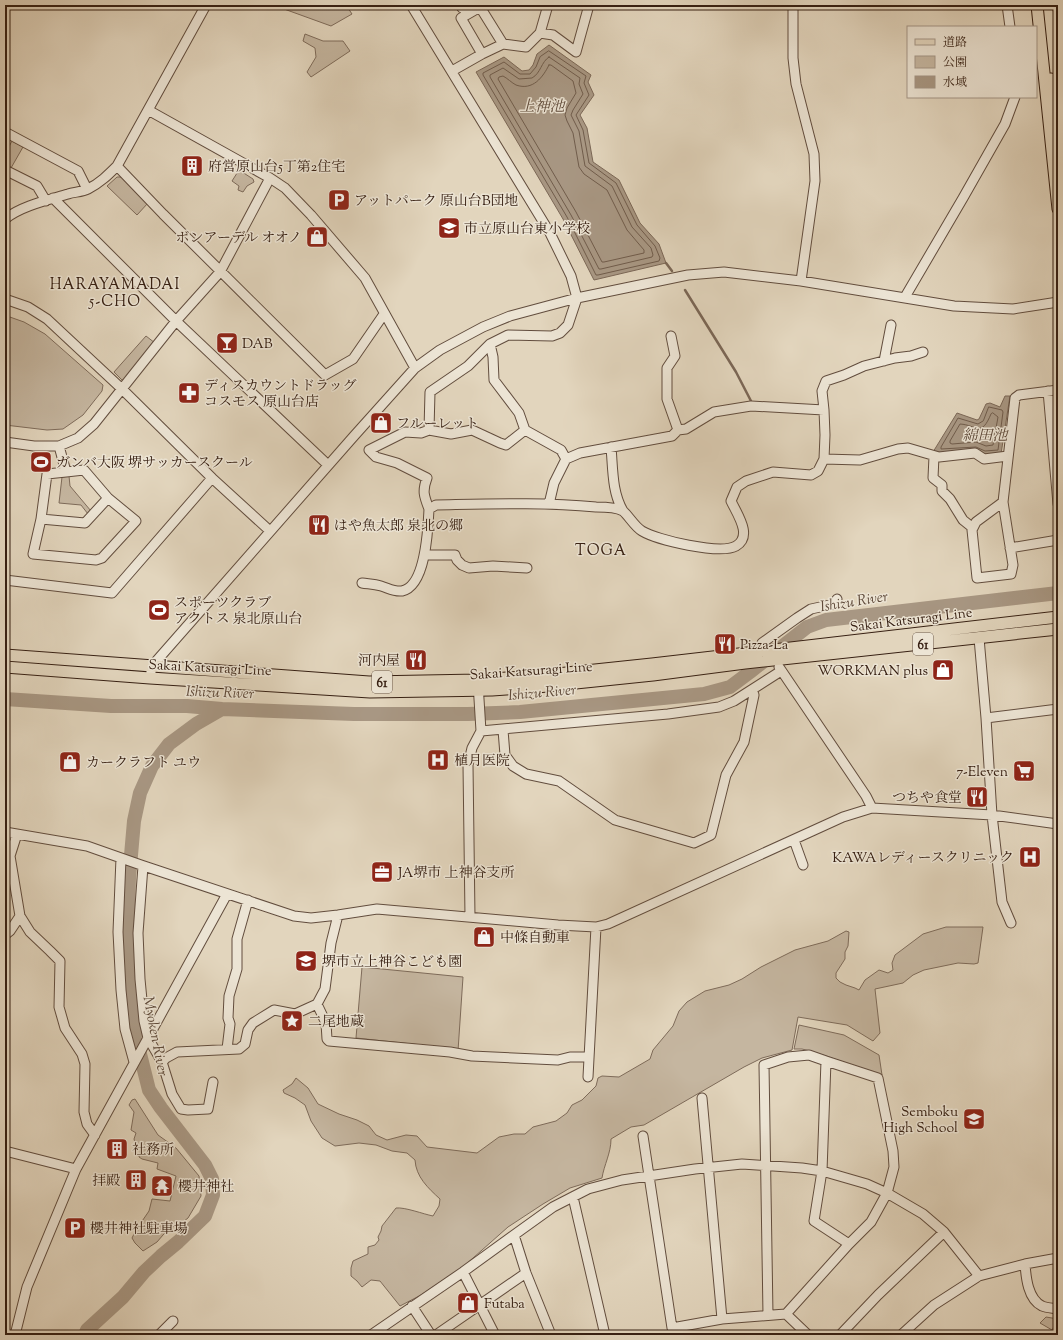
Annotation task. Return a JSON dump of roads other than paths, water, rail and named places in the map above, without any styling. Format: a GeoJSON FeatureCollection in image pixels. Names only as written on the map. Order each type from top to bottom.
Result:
{"type":"FeatureCollection","features":[{"type":"Feature","properties":{"kind":"main road"},"geometry":{"type":"LineString","coordinates":[[1037,5],[1058,120]]}},
{"type":"Feature","properties":{"kind":"main road"},"geometry":{"type":"LineString","coordinates":[[1037,5],[1058,209]]}},
{"type":"Feature","properties":{"kind":"main road","name":"Sakai Katsuragi Line"},"geometry":{"type":"LineString","coordinates":[[5,655],[478,690],[538,676],[652,664],[762,648],[803,646],[1058,617]]}},
{"type":"Feature","properties":{"kind":"main road","name":"Sakai Katsuragi Line"},"geometry":{"type":"LineString","coordinates":[[5,667],[370,692],[478,690],[537,687],[637,677],[745,663],[778,666],[787,659],[1058,629]]}},
{"type":"Feature","properties":{"kind":"street"},"geometry":{"type":"LineString","coordinates":[[5,219],[12,214],[50,199],[88,189],[104,179],[117,166],[206,5]]}},
{"type":"Feature","properties":{"kind":"street"},"geometry":{"type":"LineString","coordinates":[[411,5],[550,233],[571,276],[577,298],[568,325],[560,333],[552,336],[508,335],[490,344],[468,366],[430,392],[429,430]]}},
{"type":"Feature","properties":{"kind":"street"},"geometry":{"type":"LineString","coordinates":[[452,71],[503,44],[526,47],[540,33],[548,5]]}},
{"type":"Feature","properties":{"kind":"street"},"geometry":{"type":"LineString","coordinates":[[540,33],[553,35],[576,52],[589,5]]}},
{"type":"Feature","properties":{"kind":"street"},"geometry":{"type":"LineString","coordinates":[[793,5],[793,58],[796,84],[814,154],[815,181],[801,281]]}},
{"type":"Feature","properties":{"kind":"street"},"geometry":{"type":"LineString","coordinates":[[1006,5],[1010,26]]}},
{"type":"Feature","properties":{"kind":"street"},"geometry":{"type":"LineString","coordinates":[[482,54],[461,18],[482,6],[503,44]]}},
{"type":"Feature","properties":{"kind":"street"},"geometry":{"type":"LineString","coordinates":[[905,297],[964,198],[1005,124],[1015,98]]}},
{"type":"Feature","properties":{"kind":"street"},"geometry":{"type":"LineString","coordinates":[[148,110],[270,178],[285,188],[311,215],[365,278],[415,368]]}},
{"type":"Feature","properties":{"kind":"street"},"geometry":{"type":"LineString","coordinates":[[5,132],[78,171],[88,189]]}},
{"type":"Feature","properties":{"kind":"street"},"geometry":{"type":"LineString","coordinates":[[117,166],[220,272],[325,375],[353,359],[384,314]]}},
{"type":"Feature","properties":{"kind":"street"},"geometry":{"type":"LineString","coordinates":[[5,170],[37,186],[176,321],[328,465]]}},
{"type":"Feature","properties":{"kind":"street"},"geometry":{"type":"LineString","coordinates":[[5,442],[34,446],[59,446],[78,438],[94,424],[176,321],[220,272],[270,178]]}},
{"type":"Feature","properties":{"kind":"street"},"geometry":{"type":"LineString","coordinates":[[150,678],[152,666],[415,368],[440,350],[482,327],[510,316],[577,298],[688,275],[724,272],[801,281],[954,306],[1013,309],[1058,302]]}},
{"type":"Feature","properties":{"kind":"street"},"geometry":{"type":"LineString","coordinates":[[5,300],[28,307],[47,319],[212,478],[270,531]]}},
{"type":"Feature","properties":{"kind":"street"},"geometry":{"type":"LineString","coordinates":[[884,361],[891,325]]}},
{"type":"Feature","properties":{"kind":"street"},"geometry":{"type":"LineString","coordinates":[[670,336],[675,356],[668,368],[667,399],[678,430]]}},
{"type":"Feature","properties":{"kind":"street"},"geometry":{"type":"LineString","coordinates":[[490,344],[493,357],[494,380],[519,413],[525,430],[560,450],[566,459]]}},
{"type":"Feature","properties":{"kind":"street"},"geometry":{"type":"LineString","coordinates":[[611,448],[614,488],[618,502],[631,521],[642,531],[658,538],[699,548],[728,549],[736,546],[743,540],[744,532],[732,501],[737,487],[746,481],[773,472],[810,475],[818,471],[824,459],[825,435],[822,391],[826,381],[864,366],[923,352]]}},
{"type":"Feature","properties":{"kind":"street"},"geometry":{"type":"LineString","coordinates":[[1003,502],[976,522],[972,530],[977,578],[1011,574],[1012,566],[1010,548],[1003,502],[1015,398],[1019,395],[1058,390]]}},
{"type":"Feature","properties":{"kind":"street"},"geometry":{"type":"LineString","coordinates":[[1048,391],[1058,504]]}},
{"type":"Feature","properties":{"kind":"street"},"geometry":{"type":"LineString","coordinates":[[549,504],[554,483],[566,459],[580,453],[672,436],[678,430],[686,429],[714,412],[751,406],[824,410]]}},
{"type":"Feature","properties":{"kind":"street"},"geometry":{"type":"LineString","coordinates":[[362,583],[382,586],[394,591],[402,591],[414,582],[420,571],[424,555],[430,509],[424,495],[424,485],[427,478],[397,463],[376,457],[369,450],[405,432],[421,434],[429,430],[451,434],[472,430],[506,445],[525,430]]}},
{"type":"Feature","properties":{"kind":"street"},"geometry":{"type":"LineString","coordinates":[[59,446],[66,472]]}},
{"type":"Feature","properties":{"kind":"street"},"geometry":{"type":"LineString","coordinates":[[824,459],[860,460],[898,449],[908,448],[939,457],[975,453],[984,458],[1008,456]]}},
{"type":"Feature","properties":{"kind":"street"},"geometry":{"type":"LineString","coordinates":[[934,456],[933,478],[942,485],[942,491],[950,499],[963,520],[973,528]]}},
{"type":"Feature","properties":{"kind":"street"},"geometry":{"type":"LineString","coordinates":[[84,470],[108,498],[136,521],[102,558],[96,560],[33,554],[47,474],[84,470]]}},
{"type":"Feature","properties":{"kind":"street"},"geometry":{"type":"LineString","coordinates":[[5,580],[112,593],[212,478]]}},
{"type":"Feature","properties":{"kind":"street"},"geometry":{"type":"LineString","coordinates":[[40,518],[85,523],[108,498]]}},
{"type":"Feature","properties":{"kind":"street"},"geometry":{"type":"LineString","coordinates":[[430,509],[436,505],[549,504],[582,505],[613,508],[623,511]]}},
{"type":"Feature","properties":{"kind":"street"},"geometry":{"type":"LineString","coordinates":[[1010,548],[1058,540]]}},
{"type":"Feature","properties":{"kind":"street"},"geometry":{"type":"LineString","coordinates":[[424,555],[455,554],[457,560],[462,565],[469,568],[493,566],[527,568]]}},
{"type":"Feature","properties":{"kind":"street"},"geometry":{"type":"LineString","coordinates":[[837,599],[834,604],[811,609],[797,618],[762,648],[778,666],[866,796],[872,808]]}},
{"type":"Feature","properties":{"kind":"street"},"geometry":{"type":"LineString","coordinates":[[979,638],[992,815],[1002,902],[1011,923]]}},
{"type":"Feature","properties":{"kind":"street"},"geometry":{"type":"LineString","coordinates":[[481,729],[503,730],[668,714],[720,707],[734,701],[752,690],[778,666]]}},
{"type":"Feature","properties":{"kind":"street"},"geometry":{"type":"LineString","coordinates":[[470,917],[468,765],[472,748],[481,729],[478,690]]}},
{"type":"Feature","properties":{"kind":"street"},"geometry":{"type":"LineString","coordinates":[[503,730],[505,755],[513,766],[526,774],[560,781],[615,820],[694,844],[710,835],[726,775],[744,742],[754,695],[752,690]]}},
{"type":"Feature","properties":{"kind":"street"},"geometry":{"type":"LineString","coordinates":[[986,718],[1058,709]]}},
{"type":"Feature","properties":{"kind":"street"},"geometry":{"type":"LineString","coordinates":[[5,832],[87,846],[142,866],[294,916],[311,918],[377,908],[558,925],[596,927],[608,924],[843,817],[872,808],[992,815],[1058,824]]}},
{"type":"Feature","properties":{"kind":"street"},"geometry":{"type":"LineString","coordinates":[[17,834],[10,856],[20,916],[30,932],[60,961],[59,1007],[65,1028],[82,1054],[85,1064],[84,1112],[87,1124],[94,1135]]}},
{"type":"Feature","properties":{"kind":"street"},"geometry":{"type":"LineString","coordinates":[[794,840],[803,865]]}},
{"type":"Feature","properties":{"kind":"street"},"geometry":{"type":"LineString","coordinates":[[122,859],[118,932],[120,990],[125,1029],[135,1062]]}},
{"type":"Feature","properties":{"kind":"street"},"geometry":{"type":"LineString","coordinates":[[142,866],[138,932],[144,1021],[147,1039],[162,1062],[172,1094],[181,1109],[208,1109],[213,1082]]}},
{"type":"Feature","properties":{"kind":"street"},"geometry":{"type":"LineString","coordinates":[[15,1335],[27,1287],[76,1169],[227,894]]}},
{"type":"Feature","properties":{"kind":"street"},"geometry":{"type":"LineString","coordinates":[[227,1049],[230,1024],[228,1018],[229,996],[237,969],[238,940],[248,900]]}},
{"type":"Feature","properties":{"kind":"street"},"geometry":{"type":"LineString","coordinates":[[162,1062],[176,1052],[239,1049],[245,1044],[248,1030],[253,1023],[274,1010],[295,1014],[317,1004],[325,990],[331,943],[338,915]]}},
{"type":"Feature","properties":{"kind":"street"},"geometry":{"type":"LineString","coordinates":[[5,936],[20,916]]}},
{"type":"Feature","properties":{"kind":"street"},"geometry":{"type":"LineString","coordinates":[[588,1077],[596,927]]}},
{"type":"Feature","properties":{"kind":"street"},"geometry":{"type":"LineString","coordinates":[[317,1004],[326,1023],[326,1039],[329,1041],[450,1052],[472,1056],[558,1060],[570,1057],[589,1057]]}},
{"type":"Feature","properties":{"kind":"street"},"geometry":{"type":"LineString","coordinates":[[643,1136],[672,1328],[722,1319],[786,1314],[849,1244],[871,1222],[887,1193],[894,1167],[893,1151],[878,1078],[809,1054],[788,1057],[764,1065],[768,1315]]}},
{"type":"Feature","properties":{"kind":"street"},"geometry":{"type":"LineString","coordinates":[[826,1061],[822,1171],[814,1221],[849,1244]]}},
{"type":"Feature","properties":{"kind":"street"},"geometry":{"type":"LineString","coordinates":[[702,1098],[722,1319]]}},
{"type":"Feature","properties":{"kind":"street"},"geometry":{"type":"LineString","coordinates":[[5,1151],[76,1169]]}},
{"type":"Feature","properties":{"kind":"street"},"geometry":{"type":"LineString","coordinates":[[371,1335],[463,1272],[553,1207],[588,1189],[649,1175],[742,1164],[802,1168],[822,1171],[867,1184],[887,1193],[923,1214],[944,1232],[979,1276]]}},
{"type":"Feature","properties":{"kind":"street"},"geometry":{"type":"LineString","coordinates":[[573,1197],[605,1335]]}},
{"type":"Feature","properties":{"kind":"street"},"geometry":{"type":"LineString","coordinates":[[840,1335],[878,1295],[944,1232]]}},
{"type":"Feature","properties":{"kind":"street"},"geometry":{"type":"LineString","coordinates":[[514,1235],[526,1273],[551,1335]]}},
{"type":"Feature","properties":{"kind":"street"},"geometry":{"type":"LineString","coordinates":[[901,1335],[934,1305],[979,1276],[1025,1264],[1058,1258]]}},
{"type":"Feature","properties":{"kind":"street"},"geometry":{"type":"LineString","coordinates":[[1025,1264],[1026,1278],[1030,1292],[1036,1301],[1042,1306],[1058,1309]]}},
{"type":"Feature","properties":{"kind":"street"},"geometry":{"type":"LineString","coordinates":[[463,1272],[495,1335]]}},
{"type":"Feature","properties":{"kind":"street"},"geometry":{"type":"LineString","coordinates":[[436,1335],[526,1273]]}},
{"type":"Feature","properties":{"kind":"street"},"geometry":{"type":"LineString","coordinates":[[412,1306],[431,1335]]}},
{"type":"Feature","properties":{"kind":"street"},"geometry":{"type":"LineString","coordinates":[[786,1314],[808,1335]]}},
{"type":"Feature","properties":{"kind":"street"},"geometry":{"type":"LineString","coordinates":[[159,1335],[173,1321]]}},
{"type":"Feature","properties":{"kind":"water","name":"上神池"},"geometry":{"type":"Polygon","coordinates":[[[549,45],[591,75],[588,82],[594,95],[580,115],[587,128],[593,162],[619,180],[640,223],[659,244],[666,263],[594,280],[563,219],[476,72],[504,57],[522,71],[529,70],[533,65],[537,54],[549,45]]]}},
{"type":"Feature","properties":{"kind":"water","name":"綿田池"},"geometry":{"type":"Polygon","coordinates":[[[1005,396],[1010,396],[1001,454],[938,454],[933,452],[957,413],[977,420],[979,419],[986,404],[990,403],[1000,407],[1005,396]]]}},
{"type":"Feature","properties":{"kind":"waterway"},"geometry":{"type":"LineString","coordinates":[[666,263],[672,271]]}},
{"type":"Feature","properties":{"kind":"waterway"},"geometry":{"type":"LineString","coordinates":[[685,290],[736,372],[751,401]]}},
{"type":"Feature","properties":{"kind":"waterway","name":"Ishizu River"},"geometry":{"type":"LineString","coordinates":[[5,699],[111,706],[187,706],[222,709],[354,714],[468,714],[520,712],[704,694],[730,687],[807,627],[826,620],[1058,593]]}},
{"type":"Feature","properties":{"kind":"waterway","name":"Myoken River"},"geometry":{"type":"LineString","coordinates":[[85,1335],[87,1330],[123,1297],[144,1272],[205,1216],[213,1195],[212,1179],[205,1165],[149,1090],[137,1042],[130,995],[128,914],[129,878],[134,821],[140,793],[152,766],[169,744],[196,724],[222,709]]}},
{"type":"Feature","properties":{"kind":"railway"},"geometry":{"type":"LineString","coordinates":[[1053,5],[1058,33]]}},
{"type":"Feature","properties":{"kind":"place","name":"府営原山台5丁第2住宅"},"geometry":{"type":"Point","coordinates":[192,166]}},
{"type":"Feature","properties":{"kind":"place","name":"アットパーク 原山台B団地"},"geometry":{"type":"Point","coordinates":[339,200]}},
{"type":"Feature","properties":{"kind":"place","name":"市立原山台東小学校"},"geometry":{"type":"Point","coordinates":[449,228]}},
{"type":"Feature","properties":{"kind":"place","name":"ボンアーデル オオノ"},"geometry":{"type":"Point","coordinates":[317,237]}},
{"type":"Feature","properties":{"kind":"place","name":"DAB"},"geometry":{"type":"Point","coordinates":[227,343]}},
{"type":"Feature","properties":{"kind":"place","name":"ディスカウントドラッグ コスモス 原山台店"},"geometry":{"type":"Point","coordinates":[189,393]}},
{"type":"Feature","properties":{"kind":"place","name":"フルーレット"},"geometry":{"type":"Point","coordinates":[381,423]}},
{"type":"Feature","properties":{"kind":"place","name":"ガンバ大阪 堺サッカースクール"},"geometry":{"type":"Point","coordinates":[41,462]}},
{"type":"Feature","properties":{"kind":"place","name":"はや魚太郎 泉北の郷"},"geometry":{"type":"Point","coordinates":[319,525]}},
{"type":"Feature","properties":{"kind":"place","name":"スポーツクラブ アクトス 泉北原山台"},"geometry":{"type":"Point","coordinates":[159,610]}},
{"type":"Feature","properties":{"kind":"place","name":"Pizza-La"},"geometry":{"type":"Point","coordinates":[725,644]}},
{"type":"Feature","properties":{"kind":"place","name":"河内屋"},"geometry":{"type":"Point","coordinates":[416,660]}},
{"type":"Feature","properties":{"kind":"place","name":"WORKMAN plus"},"geometry":{"type":"Point","coordinates":[943,670]}},
{"type":"Feature","properties":{"kind":"place","name":"植月医院"},"geometry":{"type":"Point","coordinates":[438,760]}},
{"type":"Feature","properties":{"kind":"place","name":"カークラフト ユウ"},"geometry":{"type":"Point","coordinates":[70,762]}},
{"type":"Feature","properties":{"kind":"place","name":"7-Eleven"},"geometry":{"type":"Point","coordinates":[1024,771]}},
{"type":"Feature","properties":{"kind":"place","name":"つちや食堂"},"geometry":{"type":"Point","coordinates":[977,797]}},
{"type":"Feature","properties":{"kind":"place","name":"KAWAレディースクリニック"},"geometry":{"type":"Point","coordinates":[1030,857]}},
{"type":"Feature","properties":{"kind":"place","name":"JA堺市 上神谷支所"},"geometry":{"type":"Point","coordinates":[382,872]}},
{"type":"Feature","properties":{"kind":"place","name":"中條自動車"},"geometry":{"type":"Point","coordinates":[484,937]}},
{"type":"Feature","properties":{"kind":"place","name":"堺市立上神谷こども園"},"geometry":{"type":"Point","coordinates":[306,961]}},
{"type":"Feature","properties":{"kind":"place","name":"二尾地蔵"},"geometry":{"type":"Point","coordinates":[292,1021]}},
{"type":"Feature","properties":{"kind":"place","name":"Semboku High School"},"geometry":{"type":"Point","coordinates":[974,1119]}},
{"type":"Feature","properties":{"kind":"place","name":"社務所"},"geometry":{"type":"Point","coordinates":[117,1149]}},
{"type":"Feature","properties":{"kind":"place","name":"拝殿"},"geometry":{"type":"Point","coordinates":[136,1180]}},
{"type":"Feature","properties":{"kind":"place","name":"櫻井神社"},"geometry":{"type":"Point","coordinates":[162,1186]}},
{"type":"Feature","properties":{"kind":"place","name":"櫻井神社駐車場"},"geometry":{"type":"Point","coordinates":[75,1228]}},
{"type":"Feature","properties":{"kind":"place","name":"Futaba"},"geometry":{"type":"Point","coordinates":[468,1303]}},
{"type":"Feature","properties":{"kind":"district","name":"HARAYAMADAI 5-CHO"},"geometry":{"type":"Point","coordinates":[115,292]}},
{"type":"Feature","properties":{"kind":"district","name":"TOGA"},"geometry":{"type":"Point","coordinates":[601,550]}}]}
